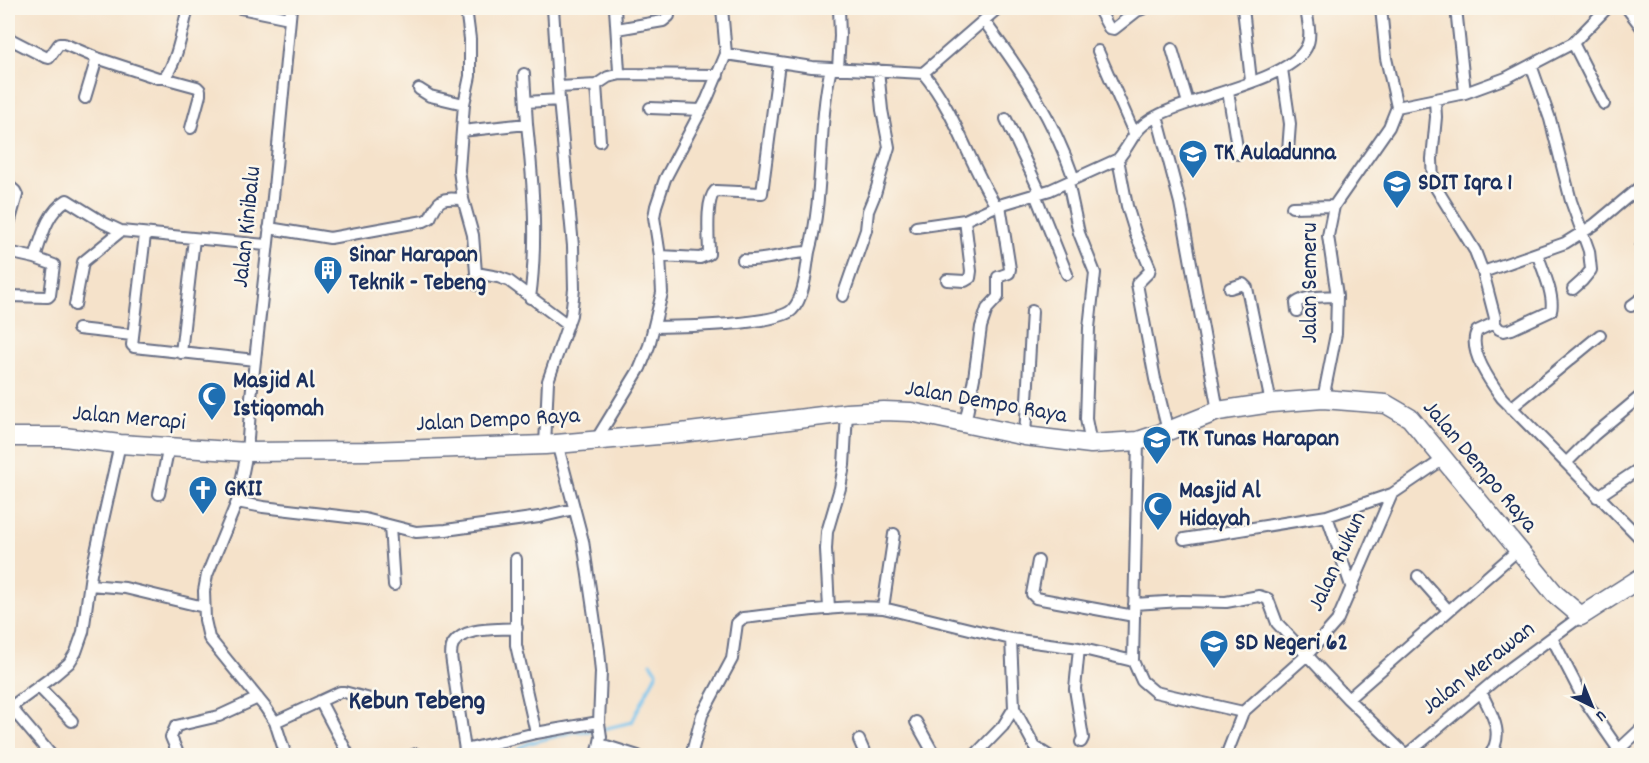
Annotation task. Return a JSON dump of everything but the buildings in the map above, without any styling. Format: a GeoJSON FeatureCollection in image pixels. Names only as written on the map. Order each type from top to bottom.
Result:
{"type":"FeatureCollection","features":[{"type":"Feature","properties":{"kind":"main road","name":"Jalan Dempo Raya"},"geometry":{"type":"LineString","coordinates":[[247,452],[368,451],[551,444],[681,433],[847,413],[911,412],[1025,436],[1091,444],[1138,441],[1218,411],[1271,403],[1323,399],[1386,404],[1410,418],[1555,594],[1581,616]]}},
{"type":"Feature","properties":{"kind":"main road","name":"Jalan Merapi"},"geometry":{"type":"LineString","coordinates":[[8,437],[64,437],[120,444],[247,452]]}},
{"type":"Feature","properties":{"kind":"main road"},"geometry":{"type":"LineString","coordinates":[[1581,616],[1641,578]]}},
{"type":"Feature","properties":{"kind":"street"},"geometry":{"type":"LineString","coordinates":[[164,78],[174,58],[188,8]]}},
{"type":"Feature","properties":{"kind":"street"},"geometry":{"type":"LineString","coordinates":[[240,8],[290,13]]}},
{"type":"Feature","properties":{"kind":"street"},"geometry":{"type":"LineString","coordinates":[[466,8],[470,39],[470,76],[464,104],[459,170],[463,199],[472,234],[477,285]]}},
{"type":"Feature","properties":{"kind":"street"},"geometry":{"type":"LineString","coordinates":[[553,8],[573,253],[573,303],[568,325],[548,381],[551,444],[574,509],[588,564],[601,672],[600,740],[597,756]]}},
{"type":"Feature","properties":{"kind":"street"},"geometry":{"type":"LineString","coordinates":[[615,8],[621,74]]}},
{"type":"Feature","properties":{"kind":"street"},"geometry":{"type":"LineString","coordinates":[[617,29],[663,21],[669,16],[669,8]]}},
{"type":"Feature","properties":{"kind":"street"},"geometry":{"type":"LineString","coordinates":[[596,440],[640,368],[654,327],[662,293],[660,256],[654,217],[656,207],[665,179],[701,110],[726,54],[722,8]]}},
{"type":"Feature","properties":{"kind":"street"},"geometry":{"type":"LineString","coordinates":[[654,327],[726,324],[784,316],[793,309],[798,300],[809,252],[818,184],[825,94],[834,68],[840,36],[839,8]]}},
{"type":"Feature","properties":{"kind":"street"},"geometry":{"type":"LineString","coordinates":[[726,54],[779,63],[923,74],[998,8]]}},
{"type":"Feature","properties":{"kind":"street"},"geometry":{"type":"LineString","coordinates":[[1098,8],[1109,28],[1114,29],[1137,11],[1145,8]]}},
{"type":"Feature","properties":{"kind":"street"},"geometry":{"type":"LineString","coordinates":[[1243,8],[1251,81]]}},
{"type":"Feature","properties":{"kind":"street"},"geometry":{"type":"LineString","coordinates":[[916,227],[965,220],[1071,181],[1118,159],[1134,133],[1157,116],[1282,69],[1296,60],[1306,48],[1310,38],[1306,8]]}},
{"type":"Feature","properties":{"kind":"street"},"geometry":{"type":"LineString","coordinates":[[1381,8],[1386,58],[1397,107],[1465,93],[1506,78],[1572,43],[1601,10]]}},
{"type":"Feature","properties":{"kind":"street"},"geometry":{"type":"LineString","coordinates":[[1456,8],[1465,93]]}},
{"type":"Feature","properties":{"kind":"street"},"geometry":{"type":"LineString","coordinates":[[1627,8],[1641,28]]}},
{"type":"Feature","properties":{"kind":"street","name":"Jalan Kinibalu"},"geometry":{"type":"LineString","coordinates":[[286,756],[275,722],[209,638],[204,607],[205,583],[237,502],[247,452],[290,13]]}},
{"type":"Feature","properties":{"kind":"street"},"geometry":{"type":"LineString","coordinates":[[984,21],[1028,81],[1062,146],[1071,181],[1079,233],[1095,273],[1089,328],[1086,419],[1091,444]]}},
{"type":"Feature","properties":{"kind":"street"},"geometry":{"type":"LineString","coordinates":[[8,38],[45,57],[49,58],[59,44],[64,44],[97,58],[158,78],[197,87],[200,90],[190,128]]}},
{"type":"Feature","properties":{"kind":"street"},"geometry":{"type":"LineString","coordinates":[[1572,43],[1604,104]]}},
{"type":"Feature","properties":{"kind":"street"},"geometry":{"type":"LineString","coordinates":[[1172,50],[1188,103]]}},
{"type":"Feature","properties":{"kind":"street"},"geometry":{"type":"LineString","coordinates":[[1098,51],[1134,133]]}},
{"type":"Feature","properties":{"kind":"street"},"geometry":{"type":"LineString","coordinates":[[85,98],[97,58]]}},
{"type":"Feature","properties":{"kind":"street"},"geometry":{"type":"LineString","coordinates":[[660,256],[700,258],[709,254],[709,204],[711,195],[715,191],[762,193],[779,63]]}},
{"type":"Feature","properties":{"kind":"street"},"geometry":{"type":"LineString","coordinates":[[1531,65],[1550,119],[1571,201],[1589,251],[1591,270],[1573,289]]}},
{"type":"Feature","properties":{"kind":"street"},"geometry":{"type":"LineString","coordinates":[[1282,69],[1290,124],[1288,151]]}},
{"type":"Feature","properties":{"kind":"street"},"geometry":{"type":"LineString","coordinates":[[843,296],[866,231],[868,211],[889,147],[878,70]]}},
{"type":"Feature","properties":{"kind":"street"},"geometry":{"type":"LineString","coordinates":[[524,74],[534,194],[534,256],[530,298]]}},
{"type":"Feature","properties":{"kind":"street"},"geometry":{"type":"LineString","coordinates":[[559,87],[596,85],[608,77],[621,74],[718,75]]}},
{"type":"Feature","properties":{"kind":"street"},"geometry":{"type":"LineString","coordinates":[[923,74],[951,119],[984,188],[998,206],[1010,269],[1009,273],[998,277],[998,297],[990,306],[981,327],[965,424]]}},
{"type":"Feature","properties":{"kind":"street"},"geometry":{"type":"LineString","coordinates":[[596,85],[600,141]]}},
{"type":"Feature","properties":{"kind":"street"},"geometry":{"type":"LineString","coordinates":[[419,89],[430,96],[464,104]]}},
{"type":"Feature","properties":{"kind":"street"},"geometry":{"type":"LineString","coordinates":[[1228,91],[1238,154]]}},
{"type":"Feature","properties":{"kind":"street"},"geometry":{"type":"LineString","coordinates":[[526,102],[560,100]]}},
{"type":"Feature","properties":{"kind":"street"},"geometry":{"type":"LineString","coordinates":[[1435,100],[1433,183],[1475,251],[1483,273],[1494,323],[1499,329],[1509,330],[1551,310],[1550,292],[1537,253]]}},
{"type":"Feature","properties":{"kind":"street","name":"Jalan Semeru"},"geometry":{"type":"LineString","coordinates":[[1323,399],[1336,334],[1337,296],[1328,228],[1334,206],[1389,127],[1397,107]]}},
{"type":"Feature","properties":{"kind":"street"},"geometry":{"type":"LineString","coordinates":[[650,108],[701,110]]}},
{"type":"Feature","properties":{"kind":"street"},"geometry":{"type":"LineString","coordinates":[[1157,116],[1180,203],[1218,411]]}},
{"type":"Feature","properties":{"kind":"street"},"geometry":{"type":"LineString","coordinates":[[1006,119],[1038,193],[1067,274]]}},
{"type":"Feature","properties":{"kind":"street"},"geometry":{"type":"LineString","coordinates":[[462,131],[527,124]]}},
{"type":"Feature","properties":{"kind":"street"},"geometry":{"type":"LineString","coordinates":[[1118,159],[1127,206],[1150,268],[1137,284],[1155,379],[1168,431]]}},
{"type":"Feature","properties":{"kind":"street"},"geometry":{"type":"LineString","coordinates":[[8,185],[17,195],[8,227]]}},
{"type":"Feature","properties":{"kind":"street"},"geometry":{"type":"LineString","coordinates":[[1483,273],[1565,243],[1611,211],[1641,185]]}},
{"type":"Feature","properties":{"kind":"street"},"geometry":{"type":"LineString","coordinates":[[269,228],[330,238],[424,221],[430,218],[437,203],[443,198],[463,199]]}},
{"type":"Feature","properties":{"kind":"street"},"geometry":{"type":"LineString","coordinates":[[35,258],[45,226],[53,212],[65,200],[69,200],[104,223],[121,231],[267,245]]}},
{"type":"Feature","properties":{"kind":"street"},"geometry":{"type":"LineString","coordinates":[[1292,207],[1334,206]]}},
{"type":"Feature","properties":{"kind":"street"},"geometry":{"type":"LineString","coordinates":[[947,280],[965,281],[970,278],[965,220]]}},
{"type":"Feature","properties":{"kind":"street"},"geometry":{"type":"LineString","coordinates":[[75,305],[83,262],[121,231]]}},
{"type":"Feature","properties":{"kind":"street"},"geometry":{"type":"LineString","coordinates":[[145,235],[131,343],[134,348],[255,360]]}},
{"type":"Feature","properties":{"kind":"street"},"geometry":{"type":"LineString","coordinates":[[181,353],[194,239]]}},
{"type":"Feature","properties":{"kind":"street"},"geometry":{"type":"LineString","coordinates":[[8,252],[54,265],[48,297],[8,296]]}},
{"type":"Feature","properties":{"kind":"street"},"geometry":{"type":"LineString","coordinates":[[743,260],[772,258],[792,252],[809,252]]}},
{"type":"Feature","properties":{"kind":"street"},"geometry":{"type":"LineString","coordinates":[[476,273],[503,278],[568,325]]}},
{"type":"Feature","properties":{"kind":"street"},"geometry":{"type":"LineString","coordinates":[[1230,288],[1243,284],[1247,288],[1271,403]]}},
{"type":"Feature","properties":{"kind":"street"},"geometry":{"type":"LineString","coordinates":[[1297,311],[1298,301],[1337,296]]}},
{"type":"Feature","properties":{"kind":"street"},"geometry":{"type":"LineString","coordinates":[[1631,306],[1641,298]]}},
{"type":"Feature","properties":{"kind":"street"},"geometry":{"type":"LineString","coordinates":[[1025,436],[1032,311]]}},
{"type":"Feature","properties":{"kind":"street"},"geometry":{"type":"LineString","coordinates":[[1494,323],[1477,332],[1473,345],[1490,381],[1511,408],[1641,540]]}},
{"type":"Feature","properties":{"kind":"street"},"geometry":{"type":"LineString","coordinates":[[78,329],[132,335]]}},
{"type":"Feature","properties":{"kind":"street"},"geometry":{"type":"LineString","coordinates":[[1511,408],[1600,335]]}},
{"type":"Feature","properties":{"kind":"street"},"geometry":{"type":"LineString","coordinates":[[1566,463],[1594,435],[1641,395]]}},
{"type":"Feature","properties":{"kind":"street"},"geometry":{"type":"LineString","coordinates":[[829,609],[827,532],[842,477],[847,413]]}},
{"type":"Feature","properties":{"kind":"street"},"geometry":{"type":"LineString","coordinates":[[1138,441],[1133,661],[1142,681],[1155,692],[1243,712]]}},
{"type":"Feature","properties":{"kind":"street"},"geometry":{"type":"LineString","coordinates":[[52,756],[8,707],[39,687],[69,663],[76,652],[83,632],[103,515],[120,444]]}},
{"type":"Feature","properties":{"kind":"street"},"geometry":{"type":"LineString","coordinates":[[159,494],[169,446]]}},
{"type":"Feature","properties":{"kind":"street","name":"Jalan Rukun"},"geometry":{"type":"LineString","coordinates":[[1232,754],[1243,712],[1307,655],[1336,621],[1392,494],[1445,458]]}},
{"type":"Feature","properties":{"kind":"street"},"geometry":{"type":"LineString","coordinates":[[1598,497],[1641,467]]}},
{"type":"Feature","properties":{"kind":"street"},"geometry":{"type":"LineString","coordinates":[[1184,539],[1327,516],[1392,494]]}},
{"type":"Feature","properties":{"kind":"street"},"geometry":{"type":"LineString","coordinates":[[237,502],[366,519],[416,532],[539,517],[574,509]]}},
{"type":"Feature","properties":{"kind":"street"},"geometry":{"type":"LineString","coordinates":[[1327,516],[1352,589]]}},
{"type":"Feature","properties":{"kind":"street"},"geometry":{"type":"LineString","coordinates":[[390,526],[394,585]]}},
{"type":"Feature","properties":{"kind":"street"},"geometry":{"type":"LineString","coordinates":[[883,608],[894,534]]}},
{"type":"Feature","properties":{"kind":"street"},"geometry":{"type":"LineString","coordinates":[[1348,699],[1518,550]]}},
{"type":"Feature","properties":{"kind":"street"},"geometry":{"type":"LineString","coordinates":[[516,559],[516,645],[536,733]]}},
{"type":"Feature","properties":{"kind":"street"},"geometry":{"type":"LineString","coordinates":[[1038,561],[1032,594],[1036,598],[1134,616]]}},
{"type":"Feature","properties":{"kind":"street"},"geometry":{"type":"LineString","coordinates":[[1418,576],[1448,610]]}},
{"type":"Feature","properties":{"kind":"street"},"geometry":{"type":"LineString","coordinates":[[90,585],[125,588],[204,607]]}},
{"type":"Feature","properties":{"kind":"street"},"geometry":{"type":"LineString","coordinates":[[1134,604],[1182,601],[1226,602],[1259,596],[1268,599],[1277,623],[1348,699],[1405,755]]}},
{"type":"Feature","properties":{"kind":"street"},"geometry":{"type":"LineString","coordinates":[[691,756],[702,715],[732,659],[736,626],[740,619],[829,609],[883,608],[1011,639],[1079,648],[1133,661]]}},
{"type":"Feature","properties":{"kind":"street","name":"Jalan Merawan"},"geometry":{"type":"LineString","coordinates":[[1405,755],[1480,692],[1581,616]]}},
{"type":"Feature","properties":{"kind":"street"},"geometry":{"type":"LineString","coordinates":[[516,628],[464,634],[453,644],[452,663],[467,753],[536,733],[599,723]]}},
{"type":"Feature","properties":{"kind":"street"},"geometry":{"type":"LineString","coordinates":[[1552,638],[1583,698],[1617,753],[1641,728]]}},
{"type":"Feature","properties":{"kind":"street"},"geometry":{"type":"LineString","coordinates":[[1011,639],[1014,708],[1035,747],[1049,756]]}},
{"type":"Feature","properties":{"kind":"street"},"geometry":{"type":"LineString","coordinates":[[1079,648],[1075,689],[1083,738],[1081,742]]}},
{"type":"Feature","properties":{"kind":"street"},"geometry":{"type":"LineString","coordinates":[[39,687],[72,721]]}},
{"type":"Feature","properties":{"kind":"street"},"geometry":{"type":"LineString","coordinates":[[275,722],[344,692],[374,700]]}},
{"type":"Feature","properties":{"kind":"street"},"geometry":{"type":"LineString","coordinates":[[1480,692],[1497,729],[1497,742],[1489,756]]}},
{"type":"Feature","properties":{"kind":"street"},"geometry":{"type":"LineString","coordinates":[[165,756],[177,753],[171,737],[176,726],[219,716],[258,698]]}},
{"type":"Feature","properties":{"kind":"street"},"geometry":{"type":"LineString","coordinates":[[320,701],[349,756]]}},
{"type":"Feature","properties":{"kind":"street"},"geometry":{"type":"LineString","coordinates":[[974,756],[1003,726],[1014,708]]}},
{"type":"Feature","properties":{"kind":"street"},"geometry":{"type":"LineString","coordinates":[[916,722],[935,756]]}},
{"type":"Feature","properties":{"kind":"street"},"geometry":{"type":"LineString","coordinates":[[600,740],[638,756]]}},
{"type":"Feature","properties":{"kind":"street"},"geometry":{"type":"LineString","coordinates":[[860,740],[866,756]]}},
{"type":"Feature","properties":{"kind":"waterway"},"geometry":{"type":"LineString","coordinates":[[515,756],[519,748],[529,743],[632,722],[657,672],[651,663]]}},
{"type":"Feature","properties":{"kind":"waterway"},"geometry":{"type":"LineString","coordinates":[[8,751],[12,756]]}},
{"type":"Feature","properties":{"kind":"place","name":"TK Auladunna"},"geometry":{"type":"Point","coordinates":[1193,180]}},
{"type":"Feature","properties":{"kind":"place","name":"SDIT Iqra 1"},"geometry":{"type":"Point","coordinates":[1397,210]}},
{"type":"Feature","properties":{"kind":"place","name":"Sinar Harapan Teknik - Tebeng"},"geometry":{"type":"Point","coordinates":[328,296]}},
{"type":"Feature","properties":{"kind":"place","name":"Masjid Al Istiqomah"},"geometry":{"type":"Point","coordinates":[212,422]}},
{"type":"Feature","properties":{"kind":"place","name":"TK Tunas Harapan"},"geometry":{"type":"Point","coordinates":[1157,466]}},
{"type":"Feature","properties":{"kind":"place","name":"GKII"},"geometry":{"type":"Point","coordinates":[203,516]}},
{"type":"Feature","properties":{"kind":"place","name":"Masjid Al Hidayah"},"geometry":{"type":"Point","coordinates":[1158,532]}},
{"type":"Feature","properties":{"kind":"place","name":"SD Negeri 62"},"geometry":{"type":"Point","coordinates":[1214,670]}},
{"type":"Feature","properties":{"kind":"district","name":"Kebun Tebeng"},"geometry":{"type":"Point","coordinates":[417,702]}}]}
